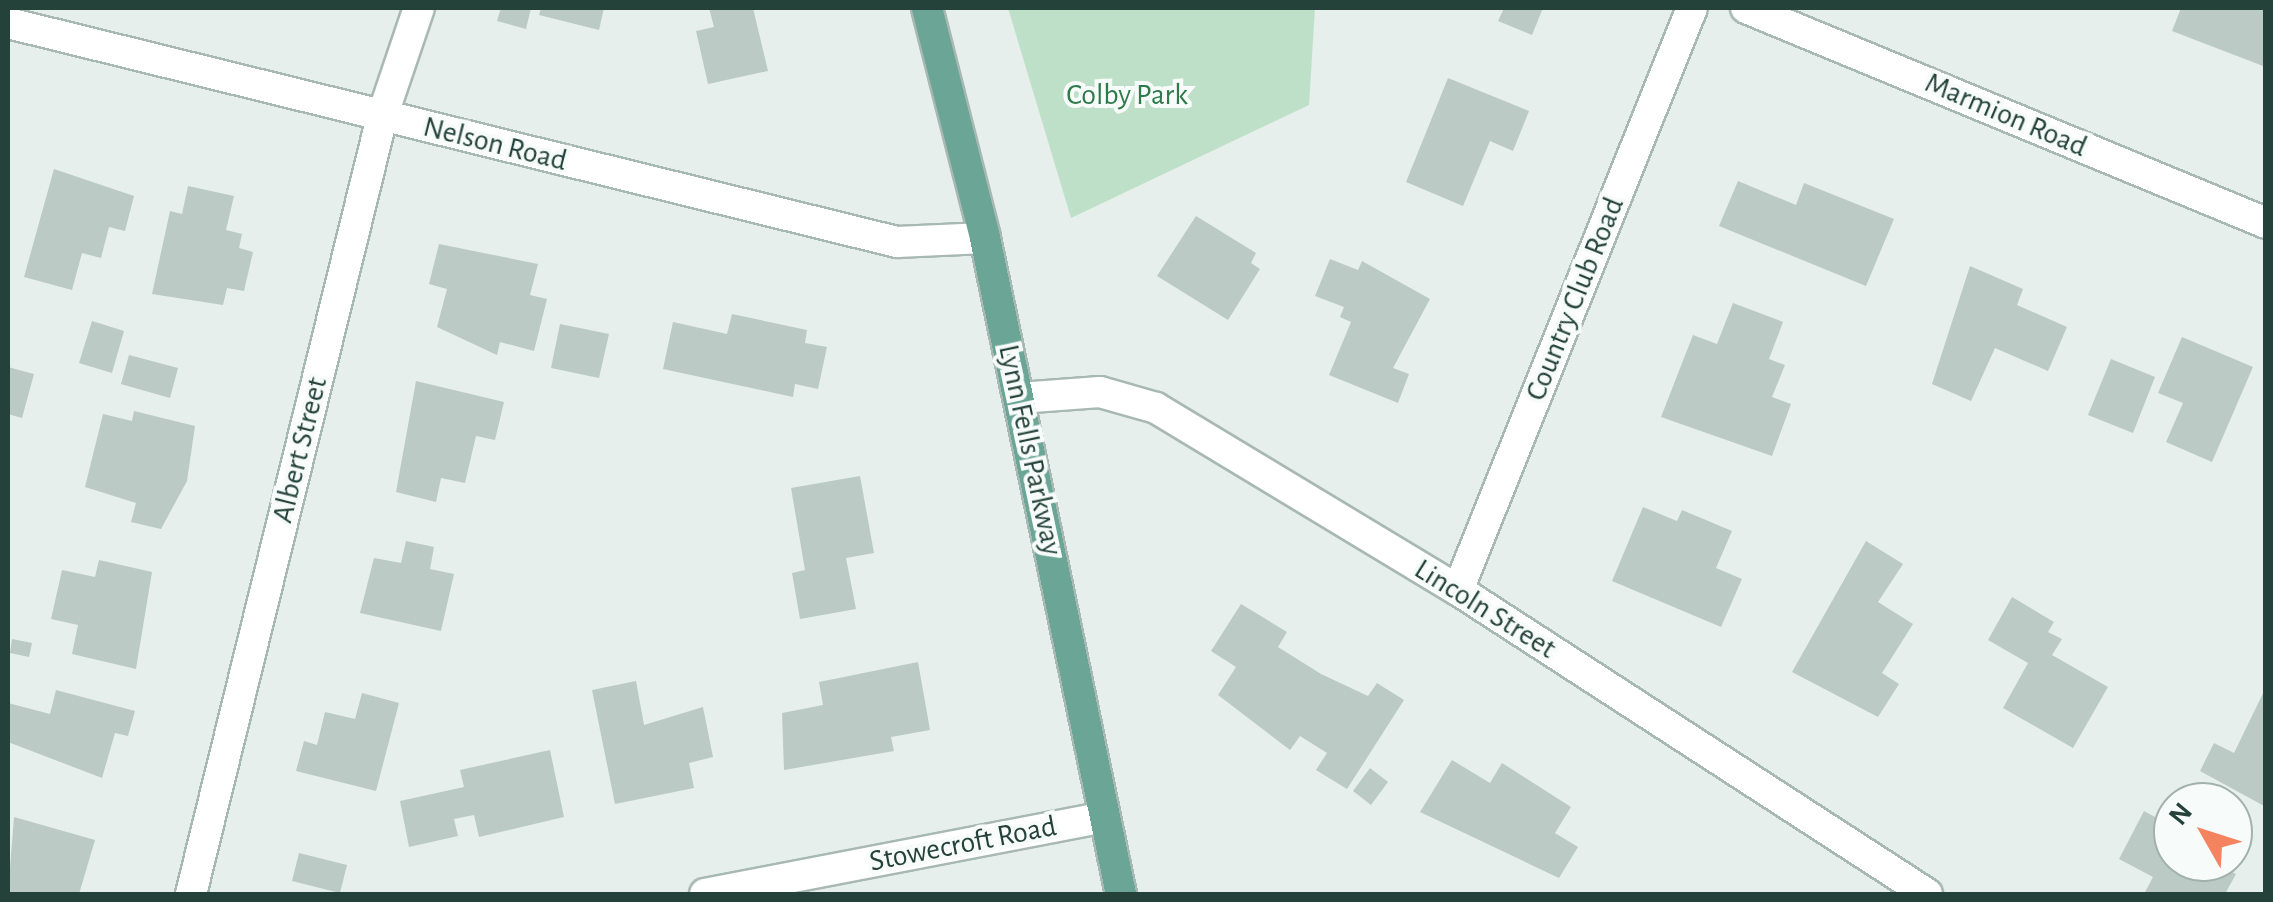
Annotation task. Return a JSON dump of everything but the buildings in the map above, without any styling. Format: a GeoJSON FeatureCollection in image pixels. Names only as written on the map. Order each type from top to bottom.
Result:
{"type":"FeatureCollection","features":[{"type":"Feature","properties":{"kind":"main road","name":"Lynn Fells Parkway"},"geometry":{"type":"LineString","coordinates":[[927,8],[985,238],[1121,894]]}},
{"type":"Feature","properties":{"kind":"street","name":"Albert Street"},"geometry":{"type":"LineString","coordinates":[[191,894],[382,116],[418,8]]}},
{"type":"Feature","properties":{"kind":"street","name":"Country Club Road"},"geometry":{"type":"LineString","coordinates":[[1458,590],[1692,8]]}},
{"type":"Feature","properties":{"kind":"street","name":"Marmion Road"},"geometry":{"type":"LineString","coordinates":[[1746,8],[2266,223]]}},
{"type":"Feature","properties":{"kind":"street","name":"Nelson Road"},"geometry":{"type":"LineString","coordinates":[[8,23],[897,242],[985,238]]}},
{"type":"Feature","properties":{"kind":"street","name":"Lincoln Street"},"geometry":{"type":"LineString","coordinates":[[1019,398],[1100,392],[1142,402],[1458,590],[1927,894]]}},
{"type":"Feature","properties":{"kind":"street","name":"Stowecroft Road"},"geometry":{"type":"LineString","coordinates":[[704,894],[1104,817]]}},
{"type":"Feature","properties":{"kind":"green space","name":"Colby Park"},"geometry":{"type":"Polygon","coordinates":[[[1008,8],[1315,8],[1309,105],[1071,218],[1008,8]]]}}]}
